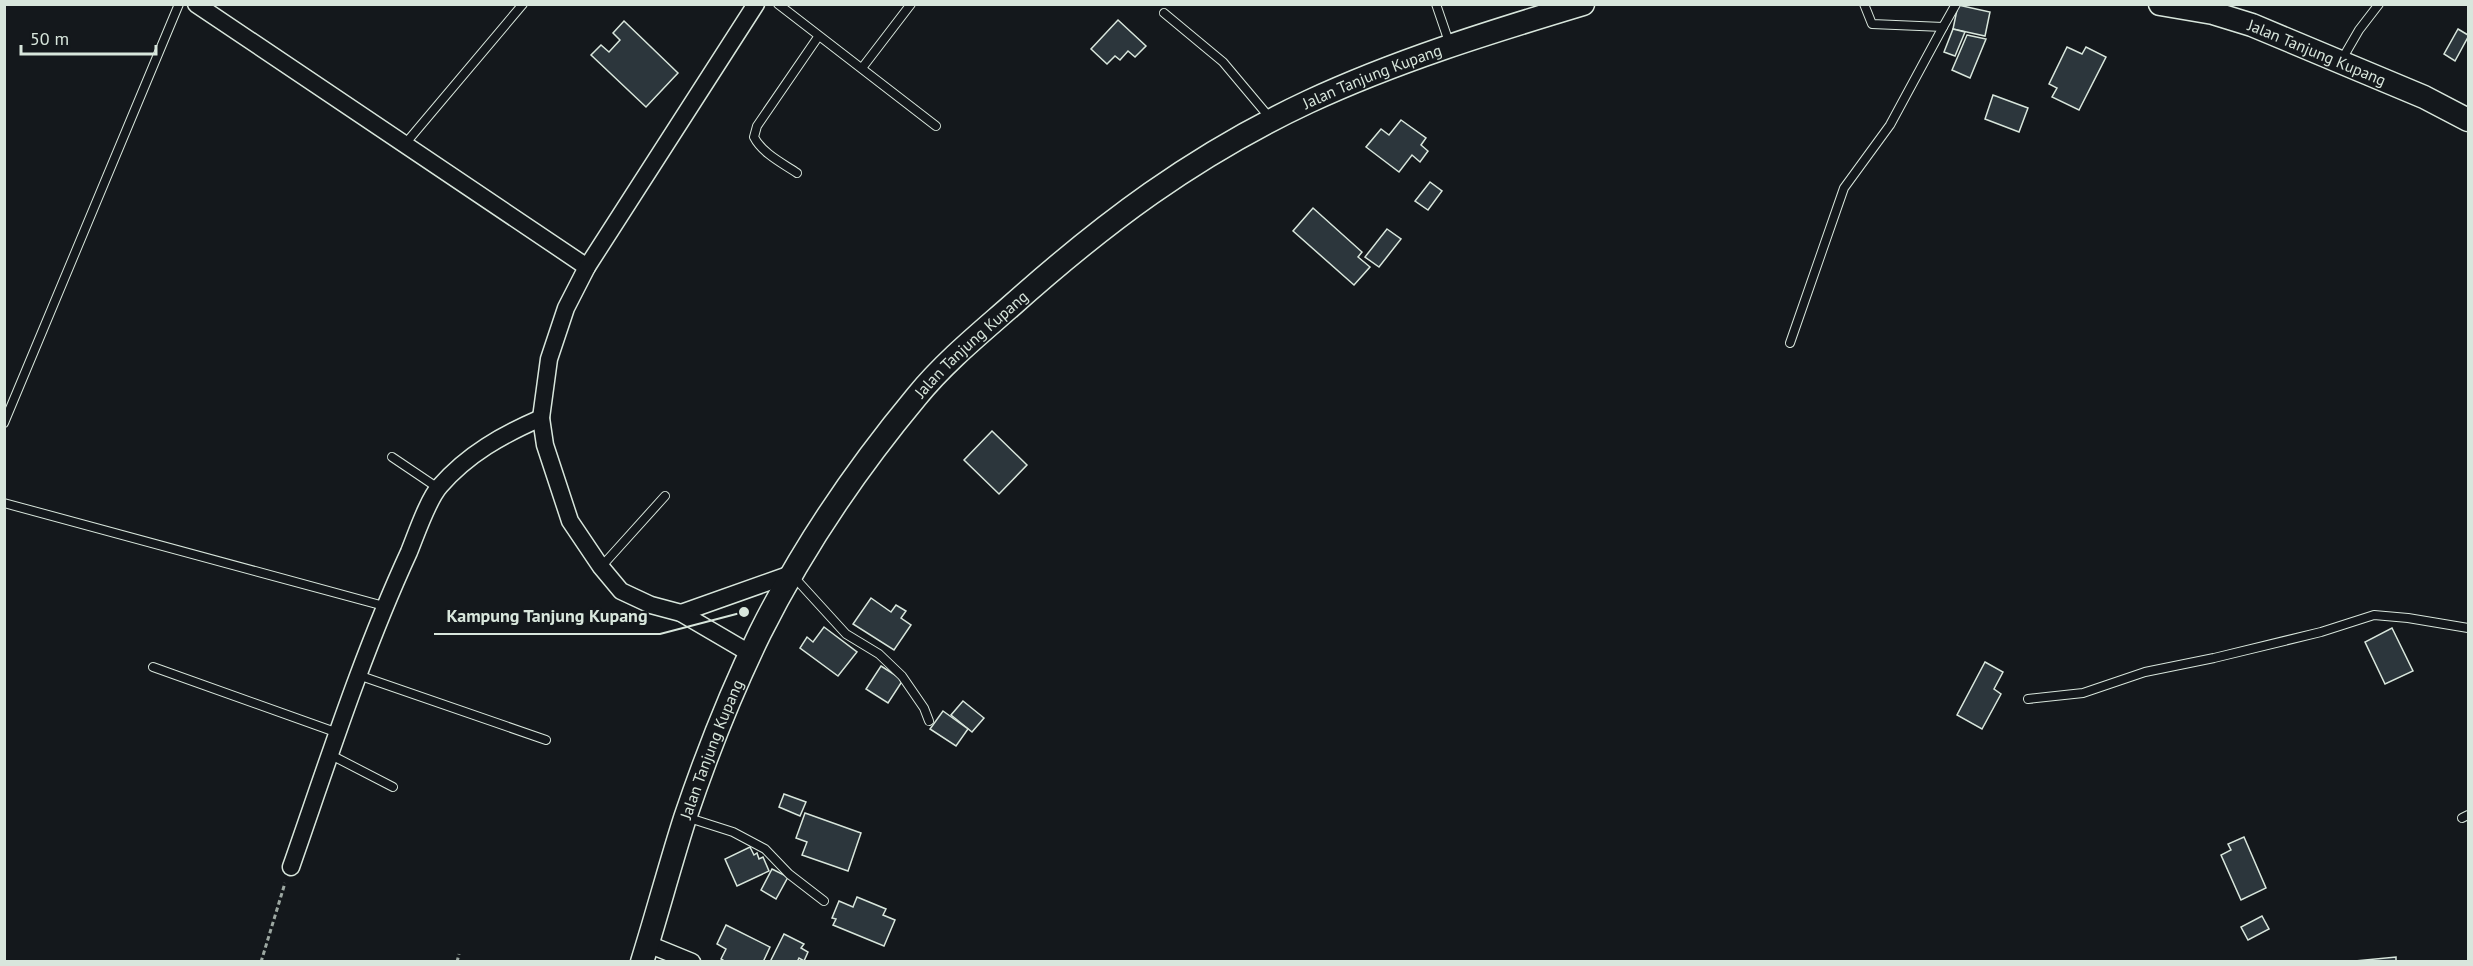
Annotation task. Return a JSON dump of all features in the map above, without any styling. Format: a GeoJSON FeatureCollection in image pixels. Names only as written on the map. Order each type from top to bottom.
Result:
{"type":"FeatureCollection","features":[{"type":"Feature","properties":{"kind":"main road","name":"Jalan Tanjung Kupang"},"geometry":{"type":"LineString","coordinates":[[645,953],[686,817],[713,743],[751,654],[791,574],[863,466],[919,394],[959,352],[1068,255],[1179,172],[1318,98],[1450,46],[1583,4]]}},
{"type":"Feature","properties":{"kind":"main road","name":"Jalan Tanjung Kupang"},"geometry":{"type":"LineString","coordinates":[[2160,4],[2215,9],[2424,97],[2469,120]]}},
{"type":"Feature","properties":{"kind":"street"},"geometry":{"type":"LineString","coordinates":[[196,4],[587,267]]}},
{"type":"Feature","properties":{"kind":"street"},"geometry":{"type":"LineString","coordinates":[[751,654],[681,613],[651,605],[621,591],[570,521],[545,445],[541,418],[549,359],[566,308],[587,267],[756,4]]}},
{"type":"Feature","properties":{"kind":"street"},"geometry":{"type":"LineString","coordinates":[[291,867],[357,674],[384,606],[438,488],[470,457],[501,435],[541,418]]}},
{"type":"Feature","properties":{"kind":"street"},"geometry":{"type":"LineString","coordinates":[[681,613],[791,574]]}},
{"type":"Feature","properties":{"kind":"street"},"geometry":{"type":"LineString","coordinates":[[645,953],[692,962]]}},
{"type":"Feature","properties":{"kind":"lane"},"geometry":{"type":"LineString","coordinates":[[4,423],[179,4]]}},
{"type":"Feature","properties":{"kind":"lane"},"geometry":{"type":"LineString","coordinates":[[405,144],[523,4]]}},
{"type":"Feature","properties":{"kind":"lane"},"geometry":{"type":"LineString","coordinates":[[778,4],[936,126]]}},
{"type":"Feature","properties":{"kind":"lane"},"geometry":{"type":"LineString","coordinates":[[862,68],[911,4]]}},
{"type":"Feature","properties":{"kind":"lane"},"geometry":{"type":"LineString","coordinates":[[1437,4],[1450,46]]}},
{"type":"Feature","properties":{"kind":"lane"},"geometry":{"type":"LineString","coordinates":[[1864,4],[1872,24],[1943,27]]}},
{"type":"Feature","properties":{"kind":"lane"},"geometry":{"type":"LineString","coordinates":[[1790,343],[1844,188],[1890,125],[1956,4]]}},
{"type":"Feature","properties":{"kind":"lane"},"geometry":{"type":"LineString","coordinates":[[2341,61],[2359,30],[2379,4]]}},
{"type":"Feature","properties":{"kind":"lane"},"geometry":{"type":"LineString","coordinates":[[1164,14],[1223,62],[1272,121]]}},
{"type":"Feature","properties":{"kind":"lane"},"geometry":{"type":"LineString","coordinates":[[797,173],[757,143],[754,136],[757,126],[818,37]]}},
{"type":"Feature","properties":{"kind":"lane"},"geometry":{"type":"LineString","coordinates":[[392,457],[438,488]]}},
{"type":"Feature","properties":{"kind":"lane"},"geometry":{"type":"LineString","coordinates":[[602,567],[665,496]]}},
{"type":"Feature","properties":{"kind":"lane"},"geometry":{"type":"LineString","coordinates":[[4,503],[384,606]]}},
{"type":"Feature","properties":{"kind":"lane"},"geometry":{"type":"LineString","coordinates":[[791,574],[846,634],[879,654],[902,676],[924,708],[929,721]]}},
{"type":"Feature","properties":{"kind":"lane"},"geometry":{"type":"LineString","coordinates":[[2028,699],[2083,693],[2145,672],[2214,658],[2374,615],[2469,628]]}},
{"type":"Feature","properties":{"kind":"lane"},"geometry":{"type":"LineString","coordinates":[[153,667],[338,733]]}},
{"type":"Feature","properties":{"kind":"lane"},"geometry":{"type":"LineString","coordinates":[[357,674],[546,740]]}},
{"type":"Feature","properties":{"kind":"lane"},"geometry":{"type":"LineString","coordinates":[[331,755],[393,787]]}},
{"type":"Feature","properties":{"kind":"lane"},"geometry":{"type":"LineString","coordinates":[[686,817],[733,832],[765,849],[789,874],[824,901]]}},
{"type":"Feature","properties":{"kind":"path"},"geometry":{"type":"LineString","coordinates":[[261,962],[291,867]]}},
{"type":"Feature","properties":{"kind":"path"},"geometry":{"type":"LineString","coordinates":[[457,962],[459,954]]}},
{"type":"Feature","properties":{"kind":"building"},"geometry":{"type":"Polygon","coordinates":[[[1958,5],[1990,12],[1985,36],[1953,29],[1958,5]]]}},
{"type":"Feature","properties":{"kind":"building"},"geometry":{"type":"Polygon","coordinates":[[[1118,20],[1146,46],[1135,57],[1128,51],[1120,60],[1115,56],[1107,64],[1091,49],[1118,20]]]}},
{"type":"Feature","properties":{"kind":"building"},"geometry":{"type":"Polygon","coordinates":[[[624,21],[678,73],[646,107],[591,55],[601,45],[609,52],[620,40],[613,33],[624,21]]]}},
{"type":"Feature","properties":{"kind":"building"},"geometry":{"type":"Polygon","coordinates":[[[1953,29],[1965,32],[1955,56],[1944,52],[1953,29]]]}},
{"type":"Feature","properties":{"kind":"building"},"geometry":{"type":"Polygon","coordinates":[[[2458,29],[2468,37],[2455,61],[2444,54],[2458,29]]]}},
{"type":"Feature","properties":{"kind":"building"},"geometry":{"type":"Polygon","coordinates":[[[1967,35],[1986,39],[1970,78],[1952,70],[1967,35]]]}},
{"type":"Feature","properties":{"kind":"building"},"geometry":{"type":"Polygon","coordinates":[[[2067,47],[2082,54],[2086,47],[2106,57],[2079,110],[2052,97],[2057,88],[2049,84],[2067,47]]]}},
{"type":"Feature","properties":{"kind":"building"},"geometry":{"type":"Polygon","coordinates":[[[1993,95],[2028,108],[2019,132],[1985,119],[1993,95]]]}},
{"type":"Feature","properties":{"kind":"building"},"geometry":{"type":"Polygon","coordinates":[[[1401,120],[1426,138],[1421,145],[1428,151],[1420,162],[1412,155],[1399,172],[1366,147],[1381,129],[1389,135],[1401,120]]]}},
{"type":"Feature","properties":{"kind":"building"},"geometry":{"type":"Polygon","coordinates":[[[1430,182],[1442,191],[1428,210],[1415,201],[1430,182]]]}},
{"type":"Feature","properties":{"kind":"building"},"geometry":{"type":"Polygon","coordinates":[[[1313,208],[1362,252],[1358,257],[1370,267],[1354,285],[1293,231],[1313,208]]]}},
{"type":"Feature","properties":{"kind":"building"},"geometry":{"type":"Polygon","coordinates":[[[1387,229],[1401,239],[1379,267],[1365,257],[1387,229]]]}},
{"type":"Feature","properties":{"kind":"building"},"geometry":{"type":"Polygon","coordinates":[[[992,431],[1027,465],[999,494],[964,460],[992,431]]]}},
{"type":"Feature","properties":{"kind":"building"},"geometry":{"type":"Polygon","coordinates":[[[871,598],[891,612],[896,605],[906,611],[901,618],[911,625],[894,650],[853,624],[871,598]]]}},
{"type":"Feature","properties":{"kind":"building"},"geometry":{"type":"Polygon","coordinates":[[[824,627],[857,652],[838,676],[800,648],[807,637],[813,642],[824,627]]]}},
{"type":"Feature","properties":{"kind":"building"},"geometry":{"type":"Polygon","coordinates":[[[2392,628],[2413,671],[2385,684],[2365,642],[2392,628]]]}},
{"type":"Feature","properties":{"kind":"building"},"geometry":{"type":"Polygon","coordinates":[[[1985,662],[2003,672],[1994,689],[2001,694],[1982,729],[1957,715],[1985,662]]]}},
{"type":"Feature","properties":{"kind":"building"},"geometry":{"type":"Polygon","coordinates":[[[881,666],[903,680],[888,703],[866,689],[881,666]]]}},
{"type":"Feature","properties":{"kind":"building"},"geometry":{"type":"Polygon","coordinates":[[[963,701],[984,718],[972,732],[951,715],[963,701]]]}},
{"type":"Feature","properties":{"kind":"building"},"geometry":{"type":"Polygon","coordinates":[[[943,711],[968,729],[956,746],[930,729],[943,711]]]}},
{"type":"Feature","properties":{"kind":"building"},"geometry":{"type":"Polygon","coordinates":[[[784,794],[806,802],[800,816],[779,807],[784,794]]]}},
{"type":"Feature","properties":{"kind":"building"},"geometry":{"type":"Polygon","coordinates":[[[805,813],[861,833],[848,871],[802,855],[807,842],[796,838],[805,813]]]}},
{"type":"Feature","properties":{"kind":"building"},"geometry":{"type":"Polygon","coordinates":[[[2244,837],[2266,888],[2241,900],[2221,855],[2231,850],[2228,844],[2244,837]]]}},
{"type":"Feature","properties":{"kind":"building"},"geometry":{"type":"Polygon","coordinates":[[[750,847],[754,855],[757,853],[759,859],[763,857],[769,871],[737,886],[725,859],[750,847]]]}},
{"type":"Feature","properties":{"kind":"building"},"geometry":{"type":"Polygon","coordinates":[[[772,869],[788,877],[776,899],[761,890],[772,869]]]}},
{"type":"Feature","properties":{"kind":"building"},"geometry":{"type":"Polygon","coordinates":[[[857,897],[886,909],[883,915],[895,920],[884,946],[833,925],[836,919],[832,918],[839,901],[853,907],[857,897]]]}},
{"type":"Feature","properties":{"kind":"building"},"geometry":{"type":"Polygon","coordinates":[[[2262,916],[2269,929],[2248,940],[2241,927],[2262,916]]]}},
{"type":"Feature","properties":{"kind":"building"},"geometry":{"type":"Polygon","coordinates":[[[726,925],[770,947],[763,962],[726,962],[721,959],[726,949],[717,944],[726,925]]]}},
{"type":"Feature","properties":{"kind":"building"},"geometry":{"type":"Polygon","coordinates":[[[784,934],[804,944],[801,948],[808,952],[804,961],[799,958],[797,962],[770,962],[784,934]]]}},
{"type":"Feature","properties":{"kind":"building"},"geometry":{"type":"Polygon","coordinates":[[[2396,957],[2396,962],[2344,962],[2396,957]]]}},
{"type":"Feature","properties":{"kind":"place","name":"Kampung Tanjung Kupang"},"geometry":{"type":"Point","coordinates":[744,612]}}]}
